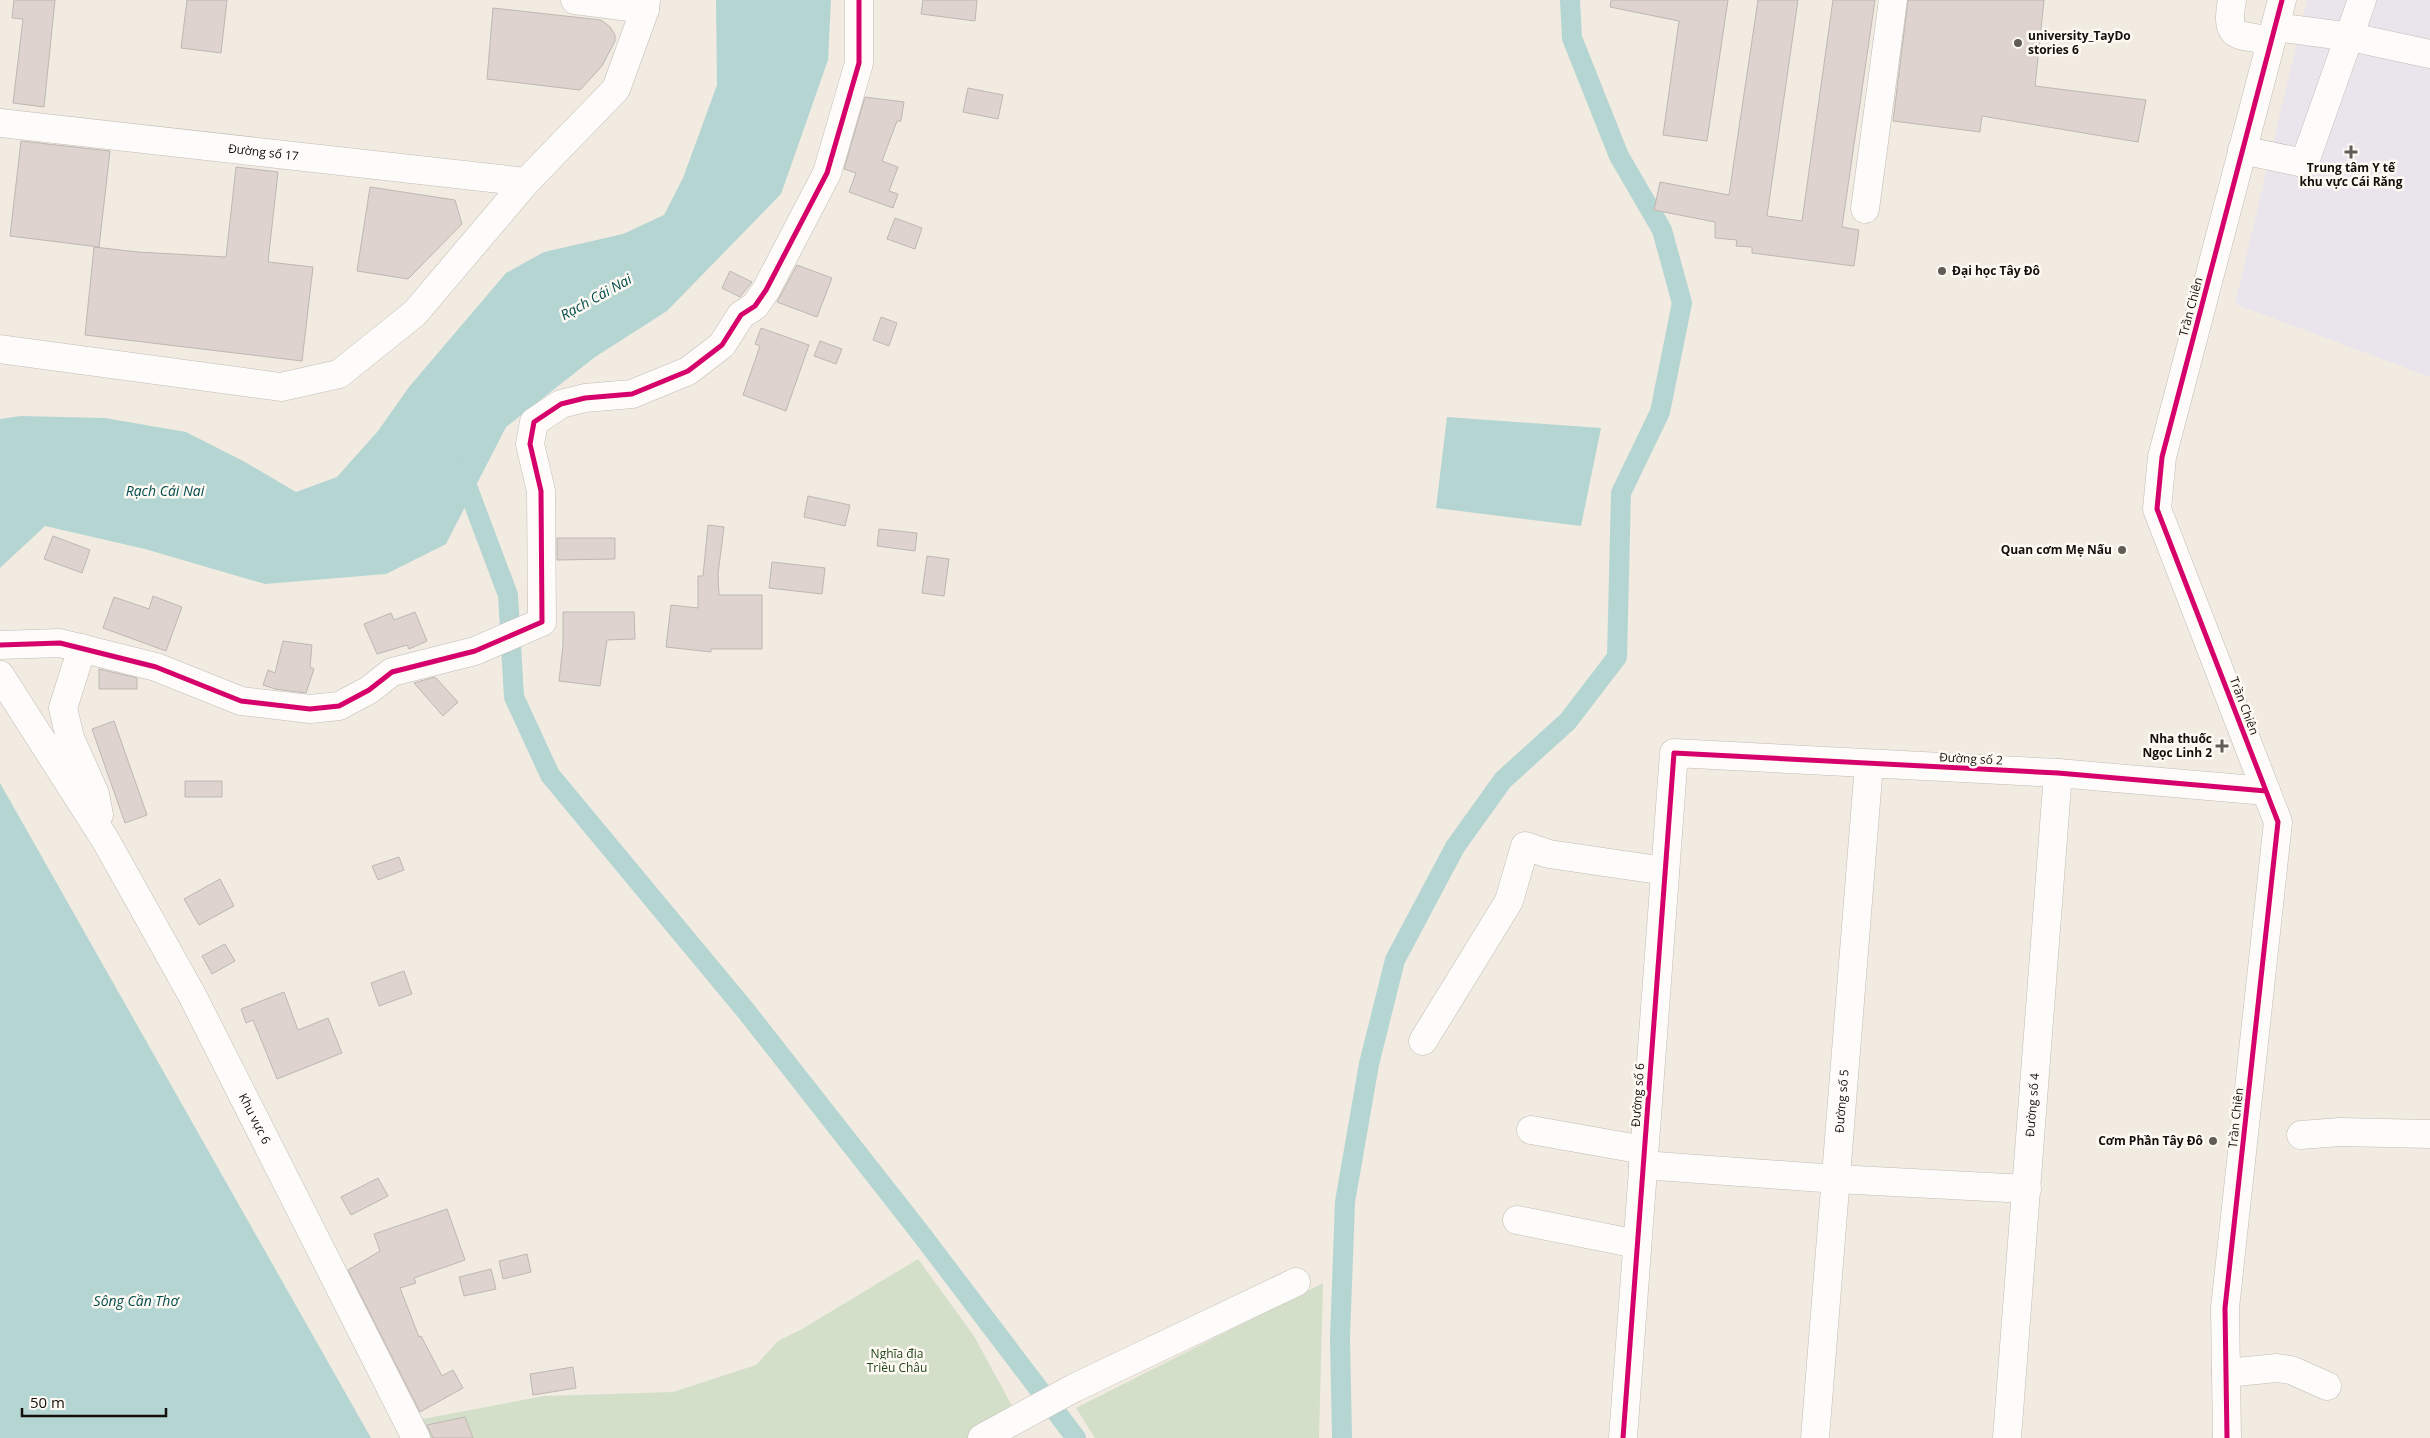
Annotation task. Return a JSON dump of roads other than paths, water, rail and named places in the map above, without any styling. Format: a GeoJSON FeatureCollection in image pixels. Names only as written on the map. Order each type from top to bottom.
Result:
{"type":"FeatureCollection","features":[{"type":"Feature","properties":{"kind":"street"},"geometry":{"type":"LineString","coordinates":[[0,349],[281,387],[339,374],[415,313],[526,182],[616,90],[645,4],[575,0]]}},
{"type":"Feature","properties":{"kind":"street"},"geometry":{"type":"LineString","coordinates":[[0,645],[60,643],[156,667],[241,701],[310,709],[339,706],[369,690],[392,672],[475,651],[542,622],[540,491],[530,444],[534,422],[561,404],[585,398],[632,394],[688,371],[722,345],[741,315],[755,306],[766,290],[827,173],[858,63],[859,0]]}},
{"type":"Feature","properties":{"kind":"street"},"geometry":{"type":"LineString","coordinates":[[1865,209],[1892,0]]}},
{"type":"Feature","properties":{"kind":"street"},"geometry":{"type":"LineString","coordinates":[[2232,0],[2228,22],[2230,29],[2237,34],[2351,37],[2430,54]]}},
{"type":"Feature","properties":{"kind":"street","name":"Trần Chiên"},"geometry":{"type":"LineString","coordinates":[[2227,1438],[2225,1308],[2278,822],[2157,509],[2162,457],[2282,0]]}},
{"type":"Feature","properties":{"kind":"street"},"geometry":{"type":"LineString","coordinates":[[2242,150],[2299,162],[2307,156],[2351,37],[2362,0]]}},
{"type":"Feature","properties":{"kind":"street","name":"Đường số 17"},"geometry":{"type":"LineString","coordinates":[[0,123],[526,182]]}},
{"type":"Feature","properties":{"kind":"street"},"geometry":{"type":"LineString","coordinates":[[82,648],[63,708],[70,738],[94,794],[106,841]]}},
{"type":"Feature","properties":{"kind":"street","name":"Khu vực 6"},"geometry":{"type":"LineString","coordinates":[[0,675],[82,807],[106,841],[197,1003],[416,1438]]}},
{"type":"Feature","properties":{"kind":"street","name":"Đường số 2"},"geometry":{"type":"LineString","coordinates":[[1674,753],[2058,773],[2266,790]]}},
{"type":"Feature","properties":{"kind":"street","name":"Đường số 6"},"geometry":{"type":"LineString","coordinates":[[1622,1438],[1674,753]]}},
{"type":"Feature","properties":{"kind":"street","name":"Đường số 5"},"geometry":{"type":"LineString","coordinates":[[1815,1438],[1869,764]]}},
{"type":"Feature","properties":{"kind":"street","name":"Đường số 4"},"geometry":{"type":"LineString","coordinates":[[2007,1438],[2058,773]]}},
{"type":"Feature","properties":{"kind":"street"},"geometry":{"type":"LineString","coordinates":[[1423,1042],[1509,901],[1525,846],[1548,854],[1665,871]]}},
{"type":"Feature","properties":{"kind":"street"},"geometry":{"type":"LineString","coordinates":[[1531,1130],[1644,1158],[1836,1179],[2027,1189]]}},
{"type":"Feature","properties":{"kind":"street"},"geometry":{"type":"LineString","coordinates":[[2301,1135],[2340,1132],[2430,1134]]}},
{"type":"Feature","properties":{"kind":"street"},"geometry":{"type":"LineString","coordinates":[[1517,1220],[1637,1244]]}},
{"type":"Feature","properties":{"kind":"street"},"geometry":{"type":"LineString","coordinates":[[982,1438],[1059,1396],[1296,1282]]}},
{"type":"Feature","properties":{"kind":"street"},"geometry":{"type":"LineString","coordinates":[[2226,1373],[2277,1368],[2291,1370],[2327,1386]]}},
{"type":"Feature","properties":{"kind":"water","name":"Rạch Cái Nai"},"geometry":{"type":"Polygon","coordinates":[[[716,0],[831,0],[828,60],[781,194],[667,311],[595,357],[506,427],[446,544],[386,574],[265,584],[145,549],[45,526],[0,568],[0,419],[21,416],[105,418],[186,432],[245,462],[296,492],[337,477],[378,431],[409,387],[506,273],[544,252],[623,234],[664,215],[683,178],[717,85],[716,0]]]}},
{"type":"Feature","properties":{"kind":"water"},"geometry":{"type":"Polygon","coordinates":[[[1447,417],[1601,428],[1581,526],[1436,508],[1447,417]]]}},
{"type":"Feature","properties":{"kind":"water","name":"Sông Cần Thơ"},"geometry":{"type":"Polygon","coordinates":[[[0,783],[371,1438],[0,1438],[0,783]]]}},
{"type":"Feature","properties":{"kind":"waterway"},"geometry":{"type":"LineString","coordinates":[[1342,1438],[1340,1338],[1345,1202],[1369,1064],[1395,960],[1455,847],[1503,780],[1568,721],[1617,657],[1621,493],[1660,412],[1682,303],[1662,230],[1619,156],[1572,38],[1570,0]]}},
{"type":"Feature","properties":{"kind":"waterway"},"geometry":{"type":"LineString","coordinates":[[461,470],[508,595],[514,697],[550,775],[746,1011],[918,1230],[1076,1438]]}},
{"type":"Feature","properties":{"kind":"place","name":"university_TayDo stories 6"},"geometry":{"type":"Point","coordinates":[2018,43]}},
{"type":"Feature","properties":{"kind":"place","name":"Trung tâm Y tế khu vực Cái Răng"},"geometry":{"type":"Point","coordinates":[2351,152]}},
{"type":"Feature","properties":{"kind":"place","name":"Đại học Tây Đô"},"geometry":{"type":"Point","coordinates":[1942,271]}},
{"type":"Feature","properties":{"kind":"place","name":"Quan cơm Mẹ Nấu"},"geometry":{"type":"Point","coordinates":[2122,550]}},
{"type":"Feature","properties":{"kind":"place","name":"Nha thuốc Ngọc Linh 2"},"geometry":{"type":"Point","coordinates":[2222,746]}},
{"type":"Feature","properties":{"kind":"place","name":"Cơm Phần Tây Đô"},"geometry":{"type":"Point","coordinates":[2213,1141]}},
{"type":"Feature","properties":{"kind":"park label","name":"Nghĩa địa Triều Châu"},"geometry":{"type":"Point","coordinates":[897,1361]}}]}
